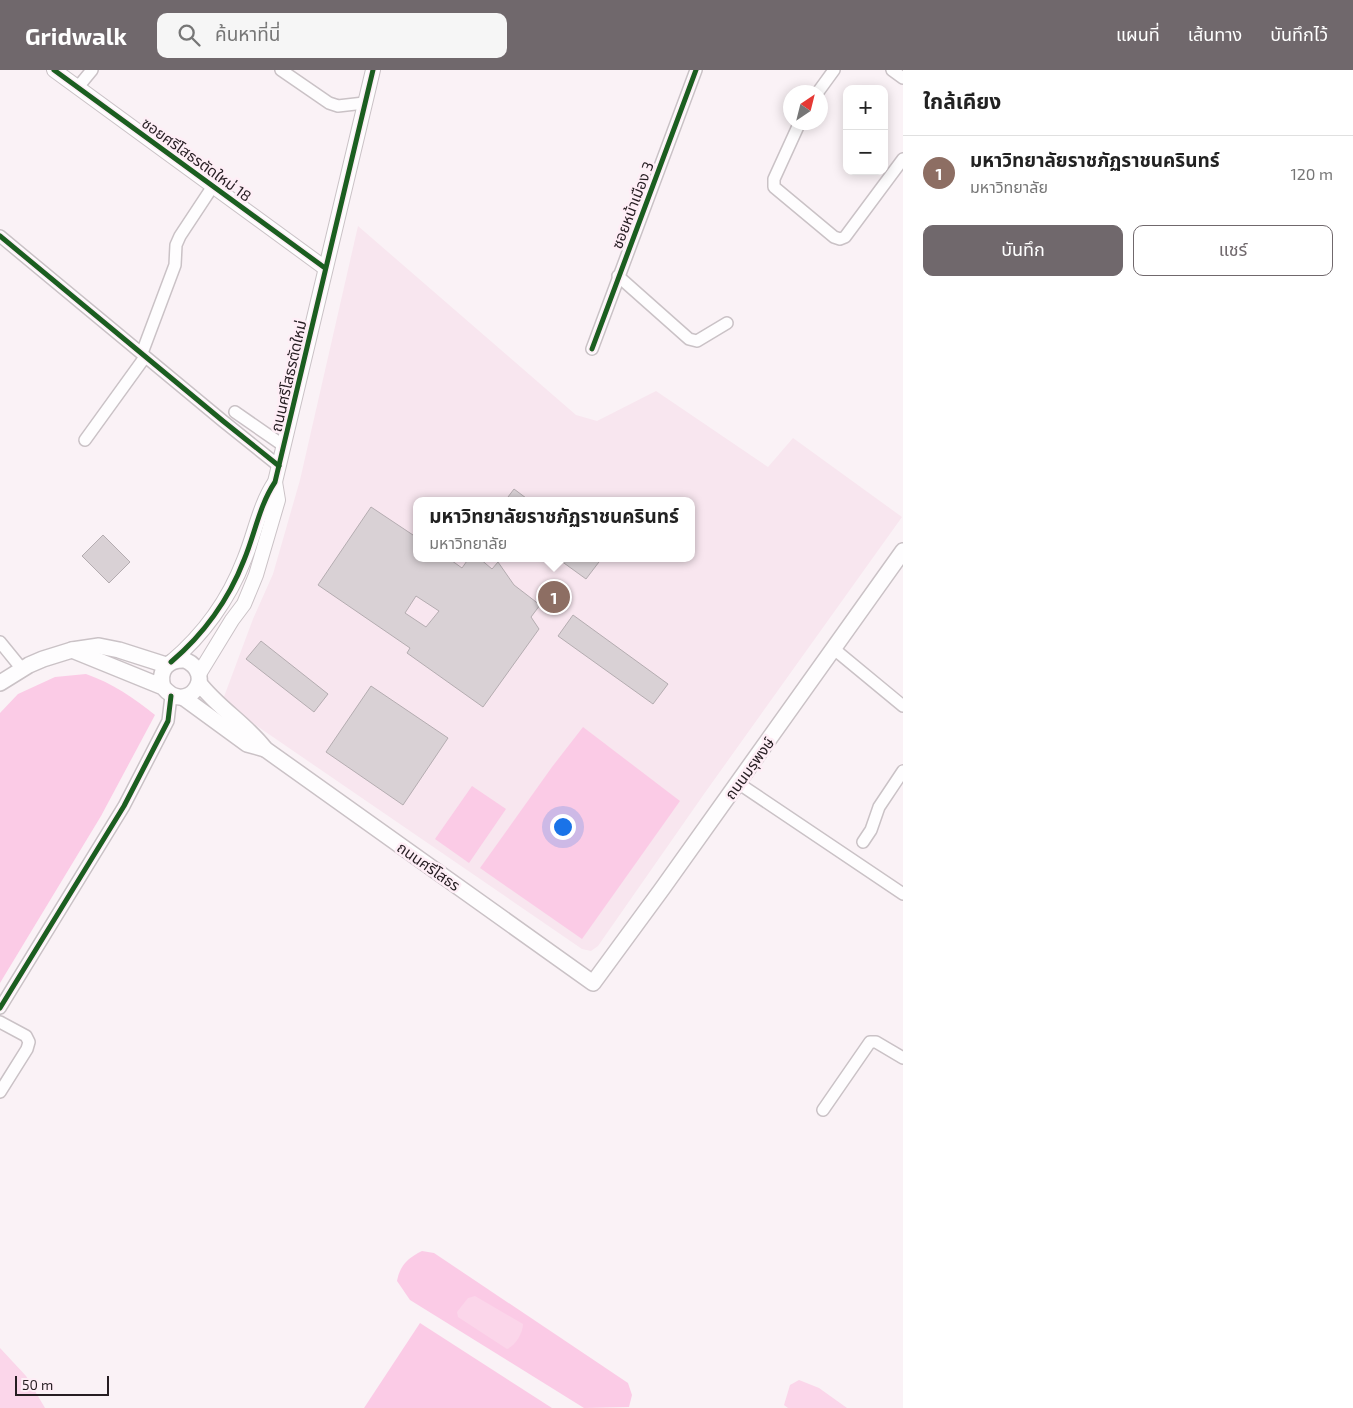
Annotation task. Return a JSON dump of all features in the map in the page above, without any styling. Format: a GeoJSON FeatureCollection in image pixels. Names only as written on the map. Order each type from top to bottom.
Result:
{"type":"FeatureCollection","features":[{"type":"Feature","properties":{"kind":"main road","name":"ถนนมรุพงษ์"},"geometry":{"type":"LineString","coordinates":[[593,982],[738,783],[903,551]]}},
{"type":"Feature","properties":{"kind":"main road"},"geometry":{"type":"LineString","coordinates":[[0,682],[29,665],[72,650],[99,646],[168,663],[185,660],[196,668],[199,679],[196,690],[190,695],[173,694],[161,676],[168,663]]}},
{"type":"Feature","properties":{"kind":"main road","name":"ถนนศรีโสธร"},"geometry":{"type":"LineString","coordinates":[[72,650],[173,694],[247,744],[265,749]]}},
{"type":"Feature","properties":{"kind":"main road","name":"ถนนศรีโสธร"},"geometry":{"type":"LineString","coordinates":[[199,679],[209,697],[254,735],[265,749],[593,982]]}},
{"type":"Feature","properties":{"kind":"street","name":"ซอยศรีโสธรตัดใหม่ 18"},"geometry":{"type":"LineString","coordinates":[[54,70],[325,268]]}},
{"type":"Feature","properties":{"kind":"street"},"geometry":{"type":"LineString","coordinates":[[78,87],[92,70]]}},
{"type":"Feature","properties":{"kind":"street"},"geometry":{"type":"LineString","coordinates":[[281,70],[329,103],[338,106],[364,102]]}},
{"type":"Feature","properties":{"kind":"street","name":"ถนนศรีโสธรตัดใหม่"},"geometry":{"type":"LineString","coordinates":[[168,663],[188,647],[205,628],[226,595],[244,561],[265,497],[275,482],[373,70]]}},
{"type":"Feature","properties":{"kind":"street","name":"ซอยหน้าเมือง 3"},"geometry":{"type":"LineString","coordinates":[[592,349],[696,70]]}},
{"type":"Feature","properties":{"kind":"street"},"geometry":{"type":"LineString","coordinates":[[823,85],[834,70]]}},
{"type":"Feature","properties":{"kind":"street"},"geometry":{"type":"LineString","coordinates":[[892,70],[903,78]]}},
{"type":"Feature","properties":{"kind":"street"},"geometry":{"type":"LineString","coordinates":[[796,130],[774,179],[774,187],[840,240],[903,160]]}},
{"type":"Feature","properties":{"kind":"street"},"geometry":{"type":"LineString","coordinates":[[84,440],[144,355],[175,265],[176,245],[213,186]]}},
{"type":"Feature","properties":{"kind":"street"},"geometry":{"type":"LineString","coordinates":[[0,236],[279,466]]}},
{"type":"Feature","properties":{"kind":"street"},"geometry":{"type":"LineString","coordinates":[[618,276],[689,340],[697,341],[726,323]]}},
{"type":"Feature","properties":{"kind":"street"},"geometry":{"type":"LineString","coordinates":[[235,412],[284,446]]}},
{"type":"Feature","properties":{"kind":"street","name":"ถนนศรีโสธรตัดใหม่"},"geometry":{"type":"LineString","coordinates":[[199,679],[232,620],[244,604],[256,575],[278,500],[275,482]]}},
{"type":"Feature","properties":{"kind":"street"},"geometry":{"type":"LineString","coordinates":[[0,642],[22,669]]}},
{"type":"Feature","properties":{"kind":"street"},"geometry":{"type":"LineString","coordinates":[[834,649],[903,706]]}},
{"type":"Feature","properties":{"kind":"street"},"geometry":{"type":"LineString","coordinates":[[0,1008],[124,806],[168,721],[173,694]]}},
{"type":"Feature","properties":{"kind":"street"},"geometry":{"type":"LineString","coordinates":[[863,842],[871,830],[879,807],[903,771]]}},
{"type":"Feature","properties":{"kind":"street"},"geometry":{"type":"LineString","coordinates":[[738,783],[903,894]]}},
{"type":"Feature","properties":{"kind":"street"},"geometry":{"type":"LineString","coordinates":[[0,1022],[26,1036],[29,1042],[27,1049],[0,1092]]}},
{"type":"Feature","properties":{"kind":"street"},"geometry":{"type":"LineString","coordinates":[[823,1110],[870,1042],[876,1042],[903,1058]]}},
{"type":"Feature","properties":{"kind":"shaded area"},"geometry":{"type":"Polygon","coordinates":[[[358,226],[576,415],[597,421],[656,391],[768,467],[793,438],[902,517],[598,946],[591,951],[582,949],[222,702],[253,619],[273,574],[300,480],[358,226]]]}},
{"type":"Feature","properties":{"kind":"shaded area"},"geometry":{"type":"Polygon","coordinates":[[[86,674],[122,691],[155,715],[101,816],[0,983],[0,713],[18,694],[55,677],[86,674]]]}},
{"type":"Feature","properties":{"kind":"shaded area"},"geometry":{"type":"Polygon","coordinates":[[[583,727],[680,801],[582,939],[480,868],[583,727]]]}},
{"type":"Feature","properties":{"kind":"shaded area"},"geometry":{"type":"Polygon","coordinates":[[[472,786],[506,809],[469,863],[435,839],[472,786]]]}},
{"type":"Feature","properties":{"kind":"shaded area"},"geometry":{"type":"Polygon","coordinates":[[[422,1251],[434,1253],[628,1383],[632,1395],[629,1407],[584,1408],[410,1300],[397,1281],[398,1275],[405,1263],[422,1251]]]}},
{"type":"Feature","properties":{"kind":"shaded area"},"geometry":{"type":"Polygon","coordinates":[[[475,1296],[523,1324],[516,1342],[507,1349],[458,1317],[457,1312],[468,1298],[475,1296]]]}},
{"type":"Feature","properties":{"kind":"shaded area"},"geometry":{"type":"Polygon","coordinates":[[[420,1323],[552,1408],[364,1408],[420,1323]]]}},
{"type":"Feature","properties":{"kind":"shaded area"},"geometry":{"type":"Polygon","coordinates":[[[0,1348],[26,1376],[45,1408],[0,1408],[0,1348]]]}},
{"type":"Feature","properties":{"kind":"shaded area"},"geometry":{"type":"Polygon","coordinates":[[[799,1380],[819,1388],[847,1408],[788,1408],[784,1405],[790,1385],[799,1380]]]}},
{"type":"Feature","properties":{"kind":"building"},"geometry":{"type":"Polygon","coordinates":[[[514,489],[525,497],[508,497],[514,489]]]}},
{"type":"Feature","properties":{"kind":"building"},"geometry":{"type":"Polygon","coordinates":[[[371,507],[413,535],[413,562],[454,562],[462,568],[466,562],[484,562],[492,569],[498,562],[514,585],[540,605],[531,617],[539,629],[483,707],[407,653],[410,648],[318,585],[371,507]],[[416,596],[405,613],[426,627],[439,611],[416,596]]]}},
{"type":"Feature","properties":{"kind":"building"},"geometry":{"type":"Polygon","coordinates":[[[103,535],[130,562],[109,583],[82,556],[103,535]]]}},
{"type":"Feature","properties":{"kind":"building"},"geometry":{"type":"Polygon","coordinates":[[[563,562],[599,562],[586,579],[563,562]]]}},
{"type":"Feature","properties":{"kind":"building"},"geometry":{"type":"Polygon","coordinates":[[[573,615],[668,684],[653,704],[558,636],[573,615]]]}},
{"type":"Feature","properties":{"kind":"building"},"geometry":{"type":"Polygon","coordinates":[[[261,641],[328,694],[314,712],[246,659],[261,641]]]}},
{"type":"Feature","properties":{"kind":"building"},"geometry":{"type":"Polygon","coordinates":[[[371,686],[448,738],[403,805],[326,752],[371,686]]]}},
{"type":"Feature","properties":{"kind":"cycle path"},"geometry":{"type":"LineString","coordinates":[[54,70],[325,268]]}},
{"type":"Feature","properties":{"kind":"cycle path"},"geometry":{"type":"LineString","coordinates":[[171,662],[194,640],[214,616],[231,589],[248,550],[265,501],[275,482],[373,70]]}},
{"type":"Feature","properties":{"kind":"cycle path"},"geometry":{"type":"LineString","coordinates":[[592,349],[696,70]]}},
{"type":"Feature","properties":{"kind":"cycle path"},"geometry":{"type":"LineString","coordinates":[[0,236],[279,466]]}},
{"type":"Feature","properties":{"kind":"cycle path"},"geometry":{"type":"LineString","coordinates":[[0,1008],[124,806],[168,721],[171,696]]}},
{"type":"Feature","properties":{"kind":"place","name":"มหาวิทยาลัยราชภัฏราชนครินทร์"},"geometry":{"type":"Point","coordinates":[554,597]}}]}
